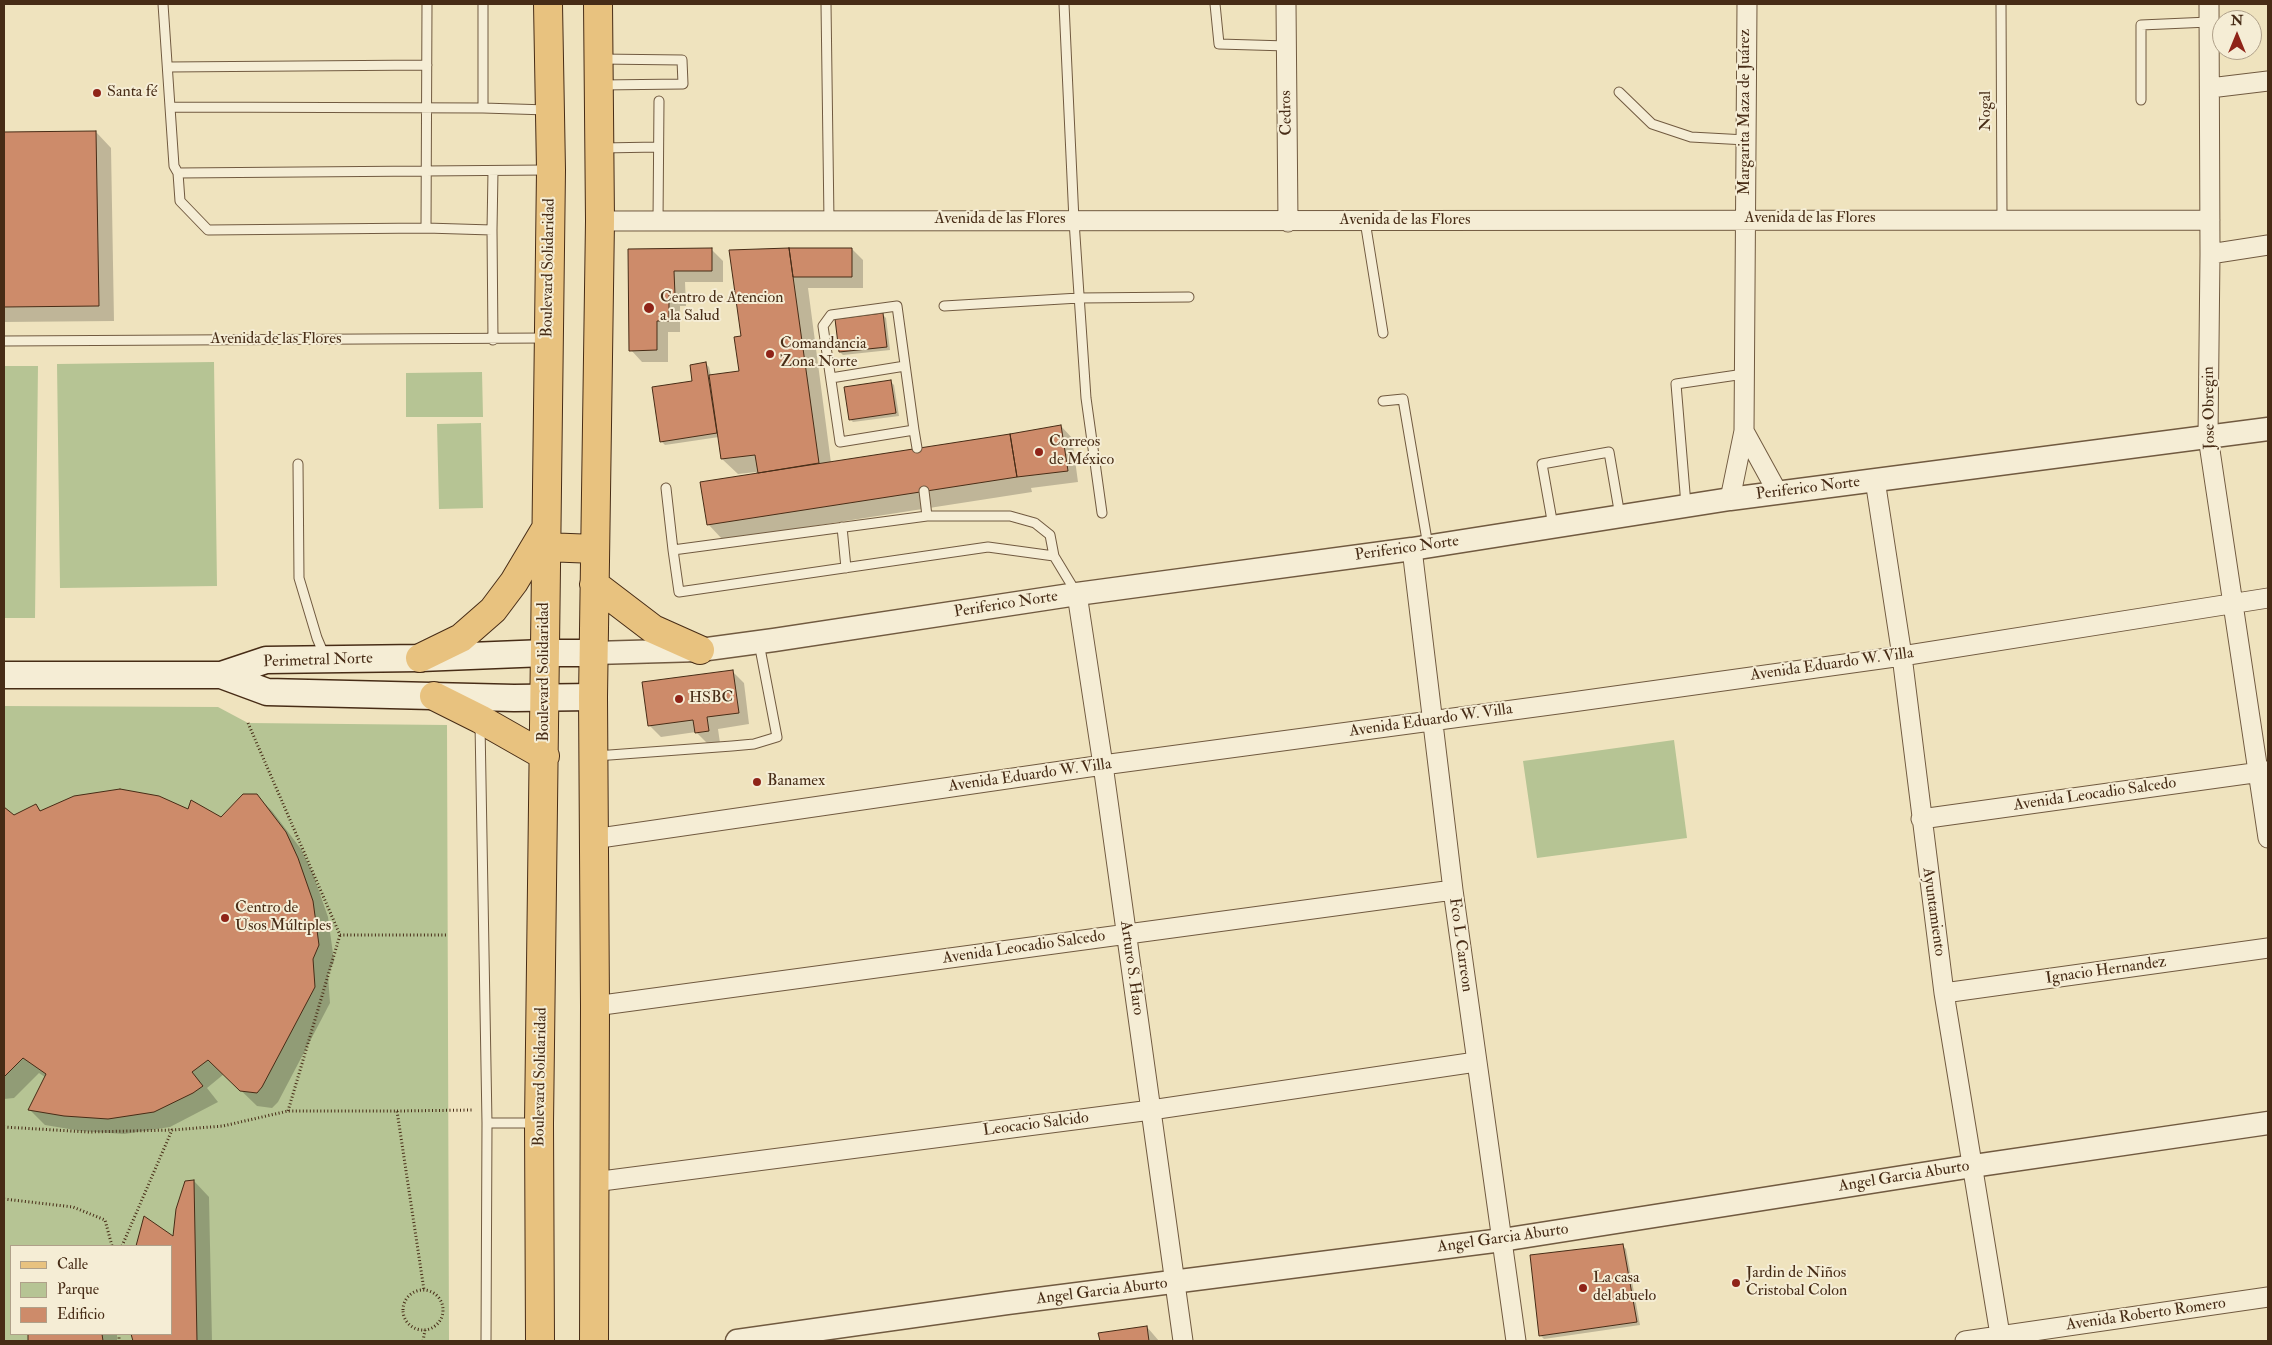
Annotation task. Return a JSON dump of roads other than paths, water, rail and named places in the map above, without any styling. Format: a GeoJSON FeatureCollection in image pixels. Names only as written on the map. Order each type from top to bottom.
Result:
{"type":"FeatureCollection","features":[{"type":"Feature","properties":{"kind":"main road","name":"Boulevard Solidaridad"},"geometry":{"type":"LineString","coordinates":[[540,1341],[545,538],[551,170],[548,4]]}},
{"type":"Feature","properties":{"kind":"main road"},"geometry":{"type":"LineString","coordinates":[[594,1341],[595,1006],[593,697],[600,221],[598,4]]}},
{"type":"Feature","properties":{"kind":"main road"},"geometry":{"type":"LineString","coordinates":[[420,658],[461,638],[493,610],[545,538],[595,549]]}},
{"type":"Feature","properties":{"kind":"main road"},"geometry":{"type":"LineString","coordinates":[[594,584],[653,629],[700,650]]}},
{"type":"Feature","properties":{"kind":"main road","name":"Perimetral Norte"},"geometry":{"type":"LineString","coordinates":[[4,675],[221,675],[266,660],[420,658],[545,653]]}},
{"type":"Feature","properties":{"kind":"main road","name":"Periferico Norte"},"geometry":{"type":"LineString","coordinates":[[545,653],[594,653]]}},
{"type":"Feature","properties":{"kind":"main road"},"geometry":{"type":"LineString","coordinates":[[221,675],[267,692],[593,697]]}},
{"type":"Feature","properties":{"kind":"main road"},"geometry":{"type":"LineString","coordinates":[[434,696],[480,719],[545,756]]}},
{"type":"Feature","properties":{"kind":"street","name":"Cedros"},"geometry":{"type":"LineString","coordinates":[[1286,4],[1288,222]]}},
{"type":"Feature","properties":{"kind":"street","name":"Margarita Maza de Juárez"},"geometry":{"type":"LineString","coordinates":[[1730,499],[1744,431],[1747,4]]}},
{"type":"Feature","properties":{"kind":"street","name":"Jose Obregin"},"geometry":{"type":"LineString","coordinates":[[2209,13],[2210,254],[2208,436],[2233,602],[2263,772],[2268,838]]}},
{"type":"Feature","properties":{"kind":"street"},"geometry":{"type":"LineString","coordinates":[[2210,88],[2268,81]]}},
{"type":"Feature","properties":{"kind":"street","name":"Avenida de las Flores"},"geometry":{"type":"LineString","coordinates":[[600,221],[2210,220]]}},
{"type":"Feature","properties":{"kind":"street"},"geometry":{"type":"LineString","coordinates":[[2210,254],[2268,245]]}},
{"type":"Feature","properties":{"kind":"street","name":"Periferico Norte"},"geometry":{"type":"LineString","coordinates":[[594,653],[700,650],[1077,594],[1420,547],[1730,499],[2268,429]]}},
{"type":"Feature","properties":{"kind":"street","name":"Margarita Maza de Juárez"},"geometry":{"type":"LineString","coordinates":[[1744,431],[1778,493]]}},
{"type":"Feature","properties":{"kind":"street","name":"Ayuntamiento"},"geometry":{"type":"LineString","coordinates":[[1875,480],[1902,656],[1944,993],[2001,1339]]}},
{"type":"Feature","properties":{"kind":"street","name":"Fco L Carreon"},"geometry":{"type":"LineString","coordinates":[[1420,547],[1432,722],[1476,1062],[1516,1341]]}},
{"type":"Feature","properties":{"kind":"street","name":"Arturo S. Haro"},"geometry":{"type":"LineString","coordinates":[[1077,594],[1184,1341]]}},
{"type":"Feature","properties":{"kind":"street","name":"Avenida Eduardo W. Villa"},"geometry":{"type":"LineString","coordinates":[[593,839],[1103,765],[1432,722],[1902,656],[2233,602],[2268,598]]}},
{"type":"Feature","properties":{"kind":"street","name":"Avenida Leocadio Salcedo"},"geometry":{"type":"LineString","coordinates":[[1921,819],[2263,772]]}},
{"type":"Feature","properties":{"kind":"street","name":"Avenida Leocadio Salcedo"},"geometry":{"type":"LineString","coordinates":[[595,1006],[1453,890]]}},
{"type":"Feature","properties":{"kind":"street","name":"Ignacio Hernandez"},"geometry":{"type":"LineString","coordinates":[[1944,993],[2268,948]]}},
{"type":"Feature","properties":{"kind":"street","name":"Leocacio Salcido"},"geometry":{"type":"LineString","coordinates":[[594,1182],[1151,1110],[1476,1062]]}},
{"type":"Feature","properties":{"kind":"street","name":"Angel Garcia Aburto"},"geometry":{"type":"LineString","coordinates":[[737,1341],[839,1334],[1175,1282],[1502,1240],[1973,1166],[2268,1123]]}},
{"type":"Feature","properties":{"kind":"street","name":"Avenida Roberto Romero"},"geometry":{"type":"LineString","coordinates":[[1965,1341],[2001,1339],[2268,1297]]}},
{"type":"Feature","properties":{"kind":"lane"},"geometry":{"type":"LineString","coordinates":[[163,4],[174,166],[178,173],[180,201],[208,230],[426,228],[492,230]]}},
{"type":"Feature","properties":{"kind":"lane"},"geometry":{"type":"LineString","coordinates":[[426,4],[426,228]]}},
{"type":"Feature","properties":{"kind":"lane"},"geometry":{"type":"LineString","coordinates":[[483,4],[483,108]]}},
{"type":"Feature","properties":{"kind":"lane"},"geometry":{"type":"LineString","coordinates":[[826,4],[829,221]]}},
{"type":"Feature","properties":{"kind":"lane"},"geometry":{"type":"LineString","coordinates":[[1064,4],[1074,221],[1086,398],[1102,513]]}},
{"type":"Feature","properties":{"kind":"lane"},"geometry":{"type":"LineString","coordinates":[[1215,4],[1219,44],[1287,46]]}},
{"type":"Feature","properties":{"kind":"lane","name":"Nogal"},"geometry":{"type":"LineString","coordinates":[[2001,4],[2002,219]]}},
{"type":"Feature","properties":{"kind":"lane"},"geometry":{"type":"LineString","coordinates":[[2141,100],[2141,25],[2209,13]]}},
{"type":"Feature","properties":{"kind":"lane"},"geometry":{"type":"LineString","coordinates":[[682,60],[683,84],[598,72],[682,60]]}},
{"type":"Feature","properties":{"kind":"lane"},"geometry":{"type":"LineString","coordinates":[[168,67],[427,65]]}},
{"type":"Feature","properties":{"kind":"lane"},"geometry":{"type":"LineString","coordinates":[[1619,92],[1652,124],[1691,138],[1746,140]]}},
{"type":"Feature","properties":{"kind":"lane"},"geometry":{"type":"LineString","coordinates":[[658,221],[659,101]]}},
{"type":"Feature","properties":{"kind":"lane"},"geometry":{"type":"LineString","coordinates":[[171,107],[550,110]]}},
{"type":"Feature","properties":{"kind":"lane"},"geometry":{"type":"LineString","coordinates":[[599,148],[658,147]]}},
{"type":"Feature","properties":{"kind":"lane"},"geometry":{"type":"LineString","coordinates":[[178,173],[551,170]]}},
{"type":"Feature","properties":{"kind":"lane"},"geometry":{"type":"LineString","coordinates":[[493,340],[492,230],[494,171]]}},
{"type":"Feature","properties":{"kind":"lane"},"geometry":{"type":"LineString","coordinates":[[1365,221],[1382,333]]}},
{"type":"Feature","properties":{"kind":"lane"},"geometry":{"type":"LineString","coordinates":[[944,306],[1080,298],[1189,297]]}},
{"type":"Feature","properties":{"kind":"lane"},"geometry":{"type":"LineString","coordinates":[[914,430],[840,442],[823,326],[831,315],[897,306],[917,448]]}},
{"type":"Feature","properties":{"kind":"lane","name":"Avenida de las Flores"},"geometry":{"type":"LineString","coordinates":[[4,341],[493,340],[548,338]]}},
{"type":"Feature","properties":{"kind":"lane"},"geometry":{"type":"LineString","coordinates":[[831,378],[905,366]]}},
{"type":"Feature","properties":{"kind":"lane"},"geometry":{"type":"LineString","coordinates":[[1686,506],[1676,384],[1744,374]]}},
{"type":"Feature","properties":{"kind":"lane"},"geometry":{"type":"LineString","coordinates":[[1382,401],[1403,399],[1420,547]]}},
{"type":"Feature","properties":{"kind":"lane"},"geometry":{"type":"LineString","coordinates":[[1553,527],[1542,464],[1609,452],[1620,516]]}},
{"type":"Feature","properties":{"kind":"lane"},"geometry":{"type":"LineString","coordinates":[[298,464],[299,578],[317,638],[326,659]]}},
{"type":"Feature","properties":{"kind":"lane"},"geometry":{"type":"LineString","coordinates":[[666,488],[679,592],[988,547],[1054,556]]}},
{"type":"Feature","properties":{"kind":"lane"},"geometry":{"type":"LineString","coordinates":[[924,491],[927,516]]}},
{"type":"Feature","properties":{"kind":"lane"},"geometry":{"type":"LineString","coordinates":[[673,550],[927,516],[1010,516],[1035,523],[1050,535],[1054,556],[1077,594]]}},
{"type":"Feature","properties":{"kind":"lane"},"geometry":{"type":"LineString","coordinates":[[842,527],[846,568]]}},
{"type":"Feature","properties":{"kind":"lane"},"geometry":{"type":"LineString","coordinates":[[593,756],[754,744],[777,738],[759,642]]}},
{"type":"Feature","properties":{"kind":"lane"},"geometry":{"type":"LineString","coordinates":[[480,719],[487,1124],[486,1341]]}},
{"type":"Feature","properties":{"kind":"lane"},"geometry":{"type":"LineString","coordinates":[[487,1124],[540,1122]]}},
{"type":"Feature","properties":{"kind":"place","name":"Santa fé"},"geometry":{"type":"Point","coordinates":[97,93]}},
{"type":"Feature","properties":{"kind":"place","name":"Centro de Atencion a la Salud"},"geometry":{"type":"Point","coordinates":[649,308]}},
{"type":"Feature","properties":{"kind":"place","name":"Comandancia Zona Norte"},"geometry":{"type":"Point","coordinates":[770,354]}},
{"type":"Feature","properties":{"kind":"place","name":"Correos de México"},"geometry":{"type":"Point","coordinates":[1039,452]}},
{"type":"Feature","properties":{"kind":"place","name":"HSBC"},"geometry":{"type":"Point","coordinates":[679,699]}},
{"type":"Feature","properties":{"kind":"place","name":"Banamex"},"geometry":{"type":"Point","coordinates":[757,782]}},
{"type":"Feature","properties":{"kind":"place","name":"Centro de Usos Múltiples"},"geometry":{"type":"Point","coordinates":[225,918]}},
{"type":"Feature","properties":{"kind":"place","name":"Jardin de Niños Cristobal Colon"},"geometry":{"type":"Point","coordinates":[1736,1283]}},
{"type":"Feature","properties":{"kind":"place","name":"La casa del abuelo"},"geometry":{"type":"Point","coordinates":[1583,1288]}}]}
